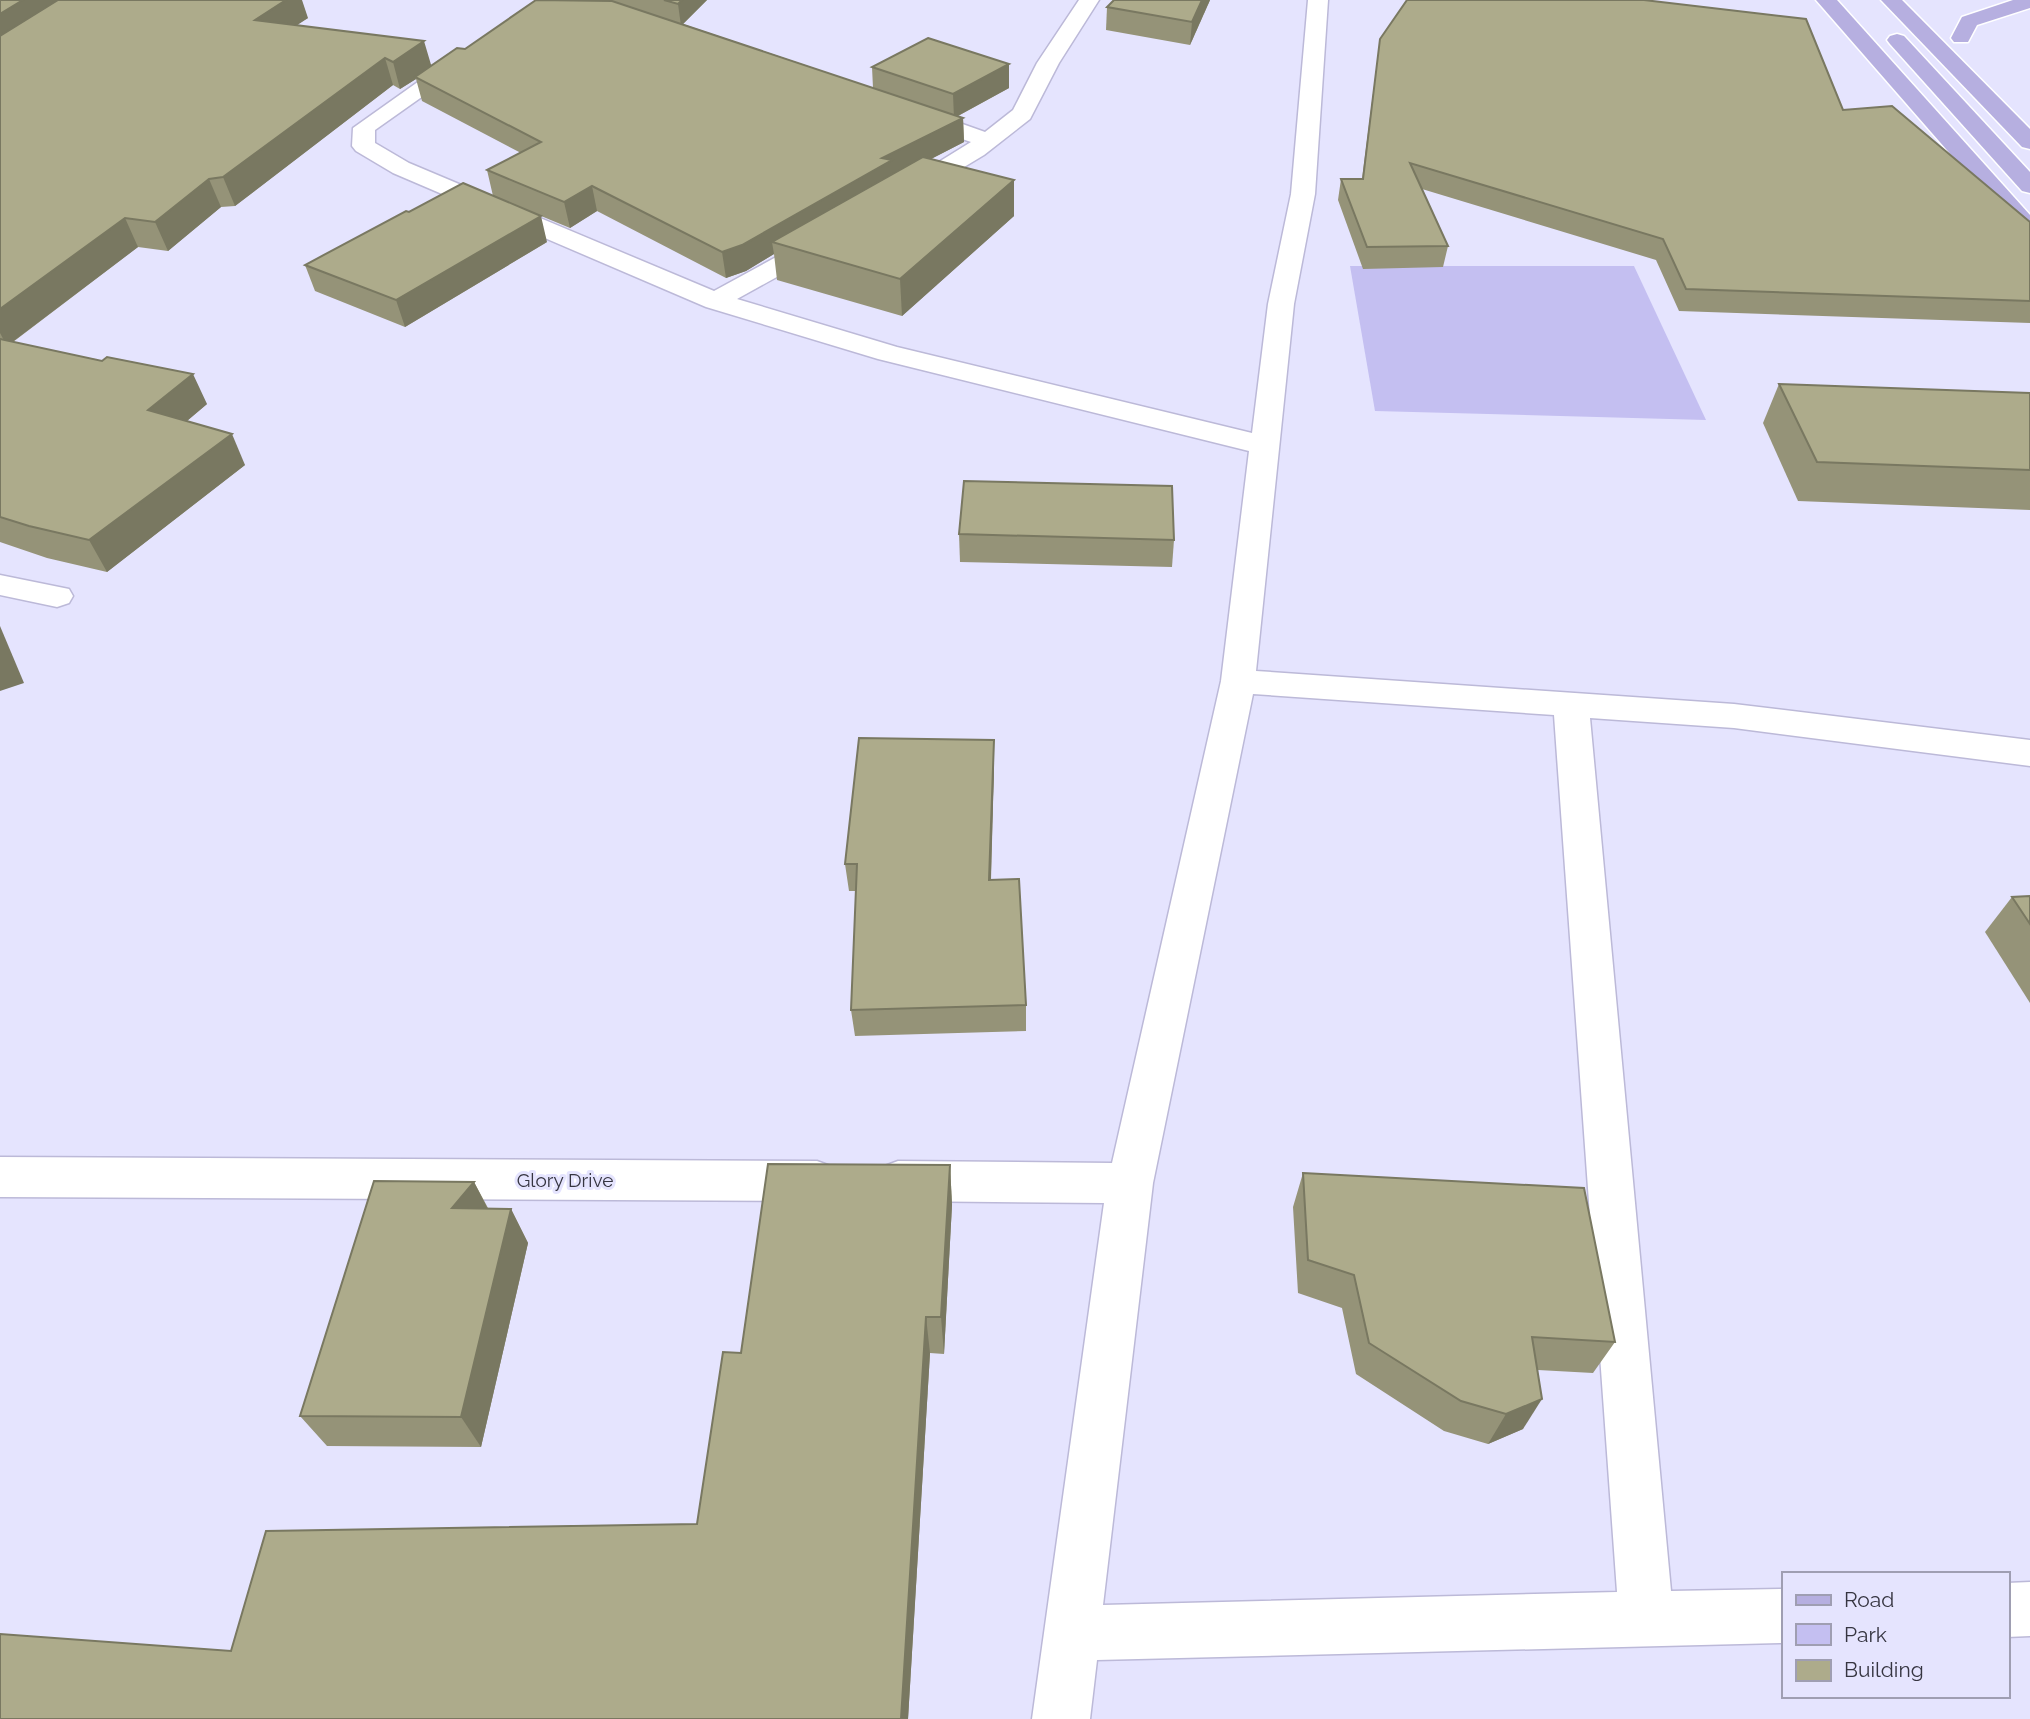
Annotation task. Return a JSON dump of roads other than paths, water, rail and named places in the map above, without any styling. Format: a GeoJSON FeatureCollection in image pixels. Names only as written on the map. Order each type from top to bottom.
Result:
{"type":"FeatureCollection","features":[{"type":"Feature","properties":{"kind":"main road"},"geometry":{"type":"LineString","coordinates":[[1826,0],[2030,230]]}},
{"type":"Feature","properties":{"kind":"main road"},"geometry":{"type":"LineString","coordinates":[[1891,0],[2030,142]]}},
{"type":"Feature","properties":{"kind":"main road"},"geometry":{"type":"LineString","coordinates":[[1961,38],[1969,21],[2030,1]]}},
{"type":"Feature","properties":{"kind":"main road"},"geometry":{"type":"LineString","coordinates":[[1942,19],[1981,57]]}},
{"type":"Feature","properties":{"kind":"main road"},"geometry":{"type":"LineString","coordinates":[[1885,27],[2030,186]]}},
{"type":"Feature","properties":{"kind":"street"},"geometry":{"type":"LineString","coordinates":[[894,199],[989,141],[1022,114],[1048,63],[1089,0]]}},
{"type":"Feature","properties":{"kind":"street"},"geometry":{"type":"LineString","coordinates":[[1061,1719],[1130,1182],[1238,681],[1281,304],[1303,194],[1318,0]]}},
{"type":"Feature","properties":{"kind":"street"},"geometry":{"type":"LineString","coordinates":[[473,52],[363,128],[364,146],[401,168],[715,301],[888,353],[1263,445]]}},
{"type":"Feature","properties":{"kind":"street"},"geometry":{"type":"LineString","coordinates":[[900,110],[989,141]]}},
{"type":"Feature","properties":{"kind":"street"},"geometry":{"type":"LineString","coordinates":[[715,301],[835,234]]}},
{"type":"Feature","properties":{"kind":"street"},"geometry":{"type":"LineString","coordinates":[[0,585],[57,596]]}},
{"type":"Feature","properties":{"kind":"street"},"geometry":{"type":"LineString","coordinates":[[1238,681],[1734,716],[2030,753]]}},
{"type":"Feature","properties":{"kind":"street"},"geometry":{"type":"LineString","coordinates":[[1571,705],[1646,1620]]}},
{"type":"Feature","properties":{"kind":"street","name":"Glory Drive"},"geometry":{"type":"LineString","coordinates":[[0,1177],[1130,1182]]}},
{"type":"Feature","properties":{"kind":"street"},"geometry":{"type":"LineString","coordinates":[[2009,1610],[2030,1609]]}},
{"type":"Feature","properties":{"kind":"street"},"geometry":{"type":"LineString","coordinates":[[1070,1633],[1782,1616]]}}]}
